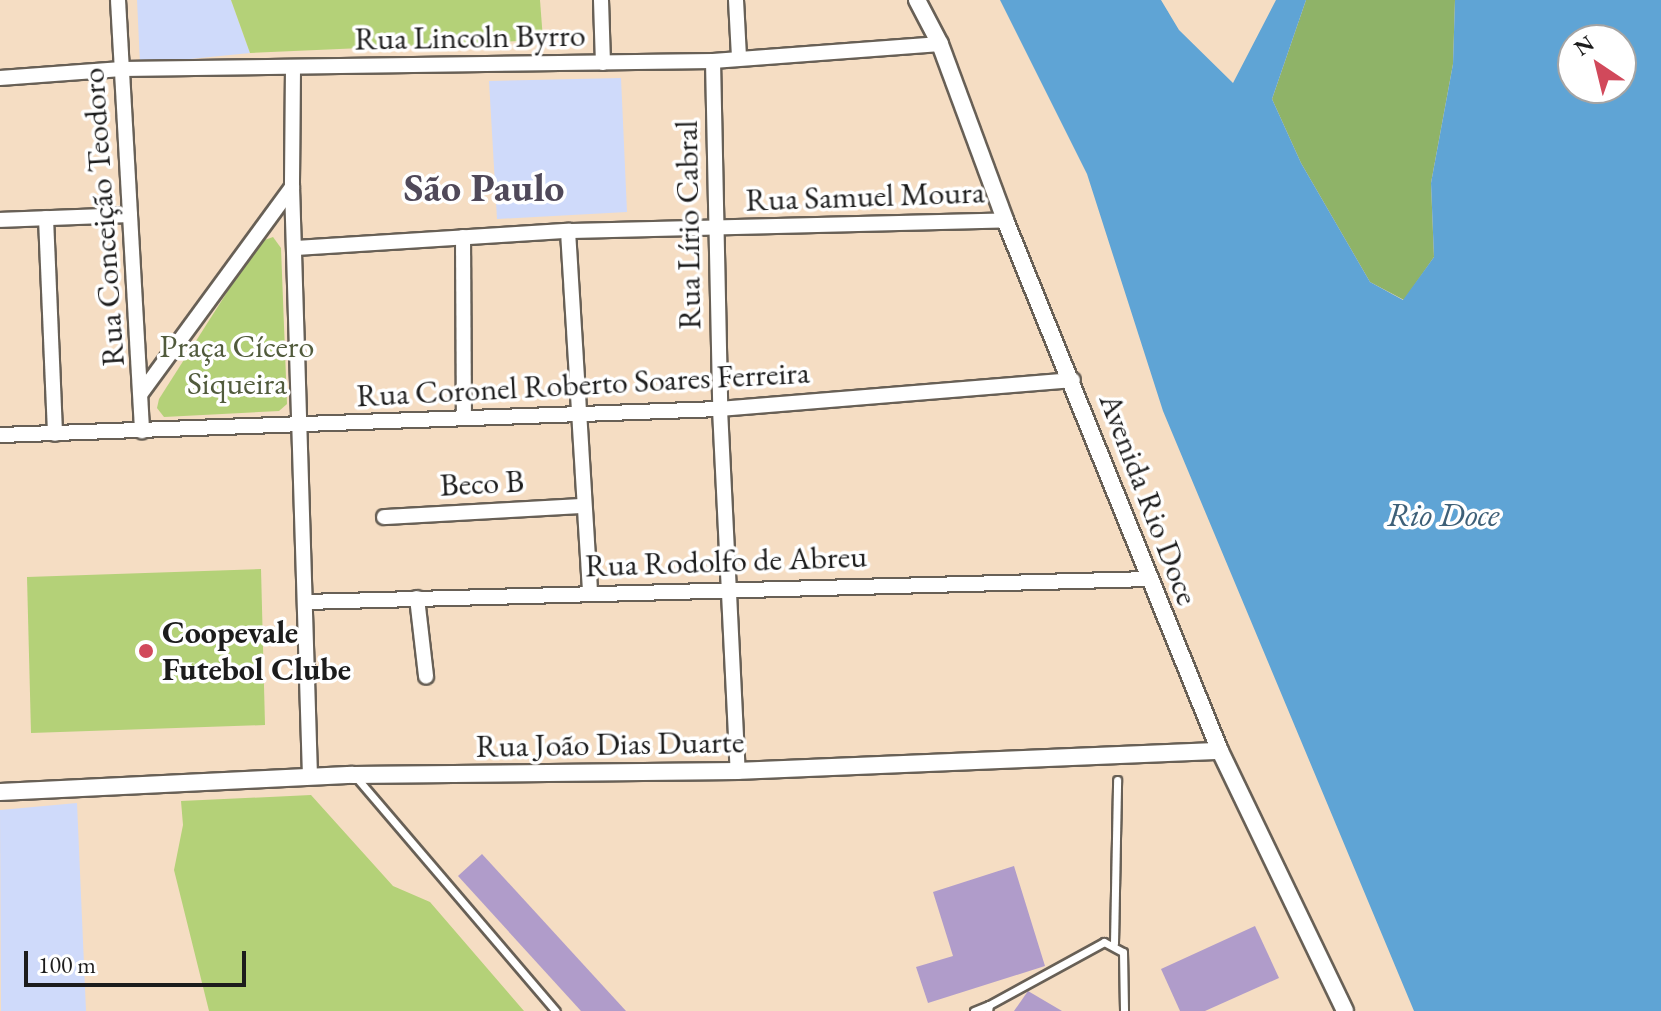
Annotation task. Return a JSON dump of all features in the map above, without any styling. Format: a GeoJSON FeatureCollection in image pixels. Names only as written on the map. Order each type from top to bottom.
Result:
{"type":"FeatureCollection","features":[{"type":"Feature","properties":{"kind":"street","name":"Rua Conceição Teodoro"},"geometry":{"type":"LineString","coordinates":[[118,0],[142,431]]}},
{"type":"Feature","properties":{"kind":"street"},"geometry":{"type":"LineString","coordinates":[[601,0],[603,63]]}},
{"type":"Feature","properties":{"kind":"street"},"geometry":{"type":"LineString","coordinates":[[736,0],[739,57]]}},
{"type":"Feature","properties":{"kind":"street","name":"Avenida Rio Doce"},"geometry":{"type":"LineString","coordinates":[[917,0],[940,44],[1005,220],[1073,380],[1149,579],[1220,751],[1345,1011]]}},
{"type":"Feature","properties":{"kind":"street","name":"Rua Lincoln Byrro"},"geometry":{"type":"LineString","coordinates":[[0,78],[122,69],[713,61],[940,44]]}},
{"type":"Feature","properties":{"kind":"street","name":"Rua Lírio Cabral"},"geometry":{"type":"LineString","coordinates":[[713,61],[720,409],[738,771]]}},
{"type":"Feature","properties":{"kind":"street"},"geometry":{"type":"LineString","coordinates":[[293,68],[292,187],[310,776]]}},
{"type":"Feature","properties":{"kind":"street"},"geometry":{"type":"LineString","coordinates":[[142,392],[292,187]]}},
{"type":"Feature","properties":{"kind":"street"},"geometry":{"type":"LineString","coordinates":[[0,220],[130,215]]}},
{"type":"Feature","properties":{"kind":"street"},"geometry":{"type":"LineString","coordinates":[[46,218],[55,434]]}},
{"type":"Feature","properties":{"kind":"street","name":"Rua Samuel Moura"},"geometry":{"type":"LineString","coordinates":[[295,248],[568,231],[1005,220]]}},
{"type":"Feature","properties":{"kind":"street"},"geometry":{"type":"LineString","coordinates":[[568,231],[590,593]]}},
{"type":"Feature","properties":{"kind":"street"},"geometry":{"type":"LineString","coordinates":[[463,237],[464,415]]}},
{"type":"Feature","properties":{"kind":"street","name":"Rua Coronel Roberto Soares Ferreira"},"geometry":{"type":"LineString","coordinates":[[0,435],[299,426],[464,415],[720,409],[1073,380]]}},
{"type":"Feature","properties":{"kind":"street","name":"Beco B"},"geometry":{"type":"LineString","coordinates":[[384,517],[583,506]]}},
{"type":"Feature","properties":{"kind":"street","name":"Rua Rodolfo de Abreu"},"geometry":{"type":"LineString","coordinates":[[305,602],[729,588],[1149,579]]}},
{"type":"Feature","properties":{"kind":"street"},"geometry":{"type":"LineString","coordinates":[[417,598],[426,676]]}},
{"type":"Feature","properties":{"kind":"street","name":"Rua João Dias Duarte"},"geometry":{"type":"LineString","coordinates":[[0,792],[310,776],[738,771],[1220,751]]}},
{"type":"Feature","properties":{"kind":"lane"},"geometry":{"type":"LineString","coordinates":[[353,775],[556,1011]]}},
{"type":"Feature","properties":{"kind":"lane"},"geometry":{"type":"LineString","coordinates":[[1114,943],[1117,780]]}},
{"type":"Feature","properties":{"kind":"lane"},"geometry":{"type":"LineString","coordinates":[[974,1011],[988,1008],[1104,942],[1114,943],[1123,952],[1124,1011]]}},
{"type":"Feature","properties":{"kind":"shaded area"},"geometry":{"type":"Polygon","coordinates":[[[137,0],[231,0],[250,53],[140,64],[137,0]]]}},
{"type":"Feature","properties":{"kind":"shaded area"},"geometry":{"type":"Polygon","coordinates":[[[621,78],[627,212],[497,219],[489,81],[621,78]]]}},
{"type":"Feature","properties":{"kind":"shaded area"},"geometry":{"type":"Polygon","coordinates":[[[77,803],[86,1011],[1,1011],[0,810],[77,803]]]}},
{"type":"Feature","properties":{"kind":"green space"},"geometry":{"type":"Polygon","coordinates":[[[231,0],[540,0],[543,40],[250,53],[231,0]]]}},
{"type":"Feature","properties":{"kind":"green space"},"geometry":{"type":"Polygon","coordinates":[[[1306,0],[1455,0],[1453,64],[1431,183],[1434,257],[1404,300],[1370,282],[1301,163],[1272,99],[1306,0]]]}},
{"type":"Feature","properties":{"kind":"green space","name":"Praça Cícero Siqueira"},"geometry":{"type":"Polygon","coordinates":[[[273,237],[281,248],[287,404],[279,411],[164,417],[157,408],[159,399],[259,242],[273,237]]]}},
{"type":"Feature","properties":{"kind":"green space","name":"Coopevale Futebol Clube"},"geometry":{"type":"Polygon","coordinates":[[[261,569],[265,725],[31,733],[27,577],[261,569]]]}},
{"type":"Feature","properties":{"kind":"green space"},"geometry":{"type":"Polygon","coordinates":[[[311,795],[393,886],[430,902],[524,1011],[209,1011],[174,870],[183,825],[181,801],[311,795]]]}},
{"type":"Feature","properties":{"kind":"water","name":"Rio Doce"},"geometry":{"type":"Polygon","coordinates":[[[1000,0],[1161,0],[1179,30],[1233,83],[1276,0],[1306,0],[1272,99],[1301,163],[1370,282],[1403,300],[1434,257],[1431,183],[1453,64],[1455,0],[1661,0],[1661,1011],[1414,1011],[1163,411],[1087,174],[1000,0]]]}},
{"type":"Feature","properties":{"kind":"building"},"geometry":{"type":"Polygon","coordinates":[[[482,854],[626,1011],[581,1011],[458,876],[482,854]]]}},
{"type":"Feature","properties":{"kind":"building"},"geometry":{"type":"Polygon","coordinates":[[[1014,866],[1045,966],[928,1003],[916,967],[953,956],[933,892],[1014,866]]]}},
{"type":"Feature","properties":{"kind":"building"},"geometry":{"type":"Polygon","coordinates":[[[1255,926],[1279,978],[1205,1011],[1180,1011],[1161,969],[1255,926]]]}},
{"type":"Feature","properties":{"kind":"building"},"geometry":{"type":"Polygon","coordinates":[[[1028,991],[1062,1011],[1014,1011],[1028,991]]]}},
{"type":"Feature","properties":{"kind":"place","name":"Coopevale Futebol Clube"},"geometry":{"type":"Point","coordinates":[146,651]}},
{"type":"Feature","properties":{"kind":"district","name":"São Paulo"},"geometry":{"type":"Point","coordinates":[484,187]}}]}
